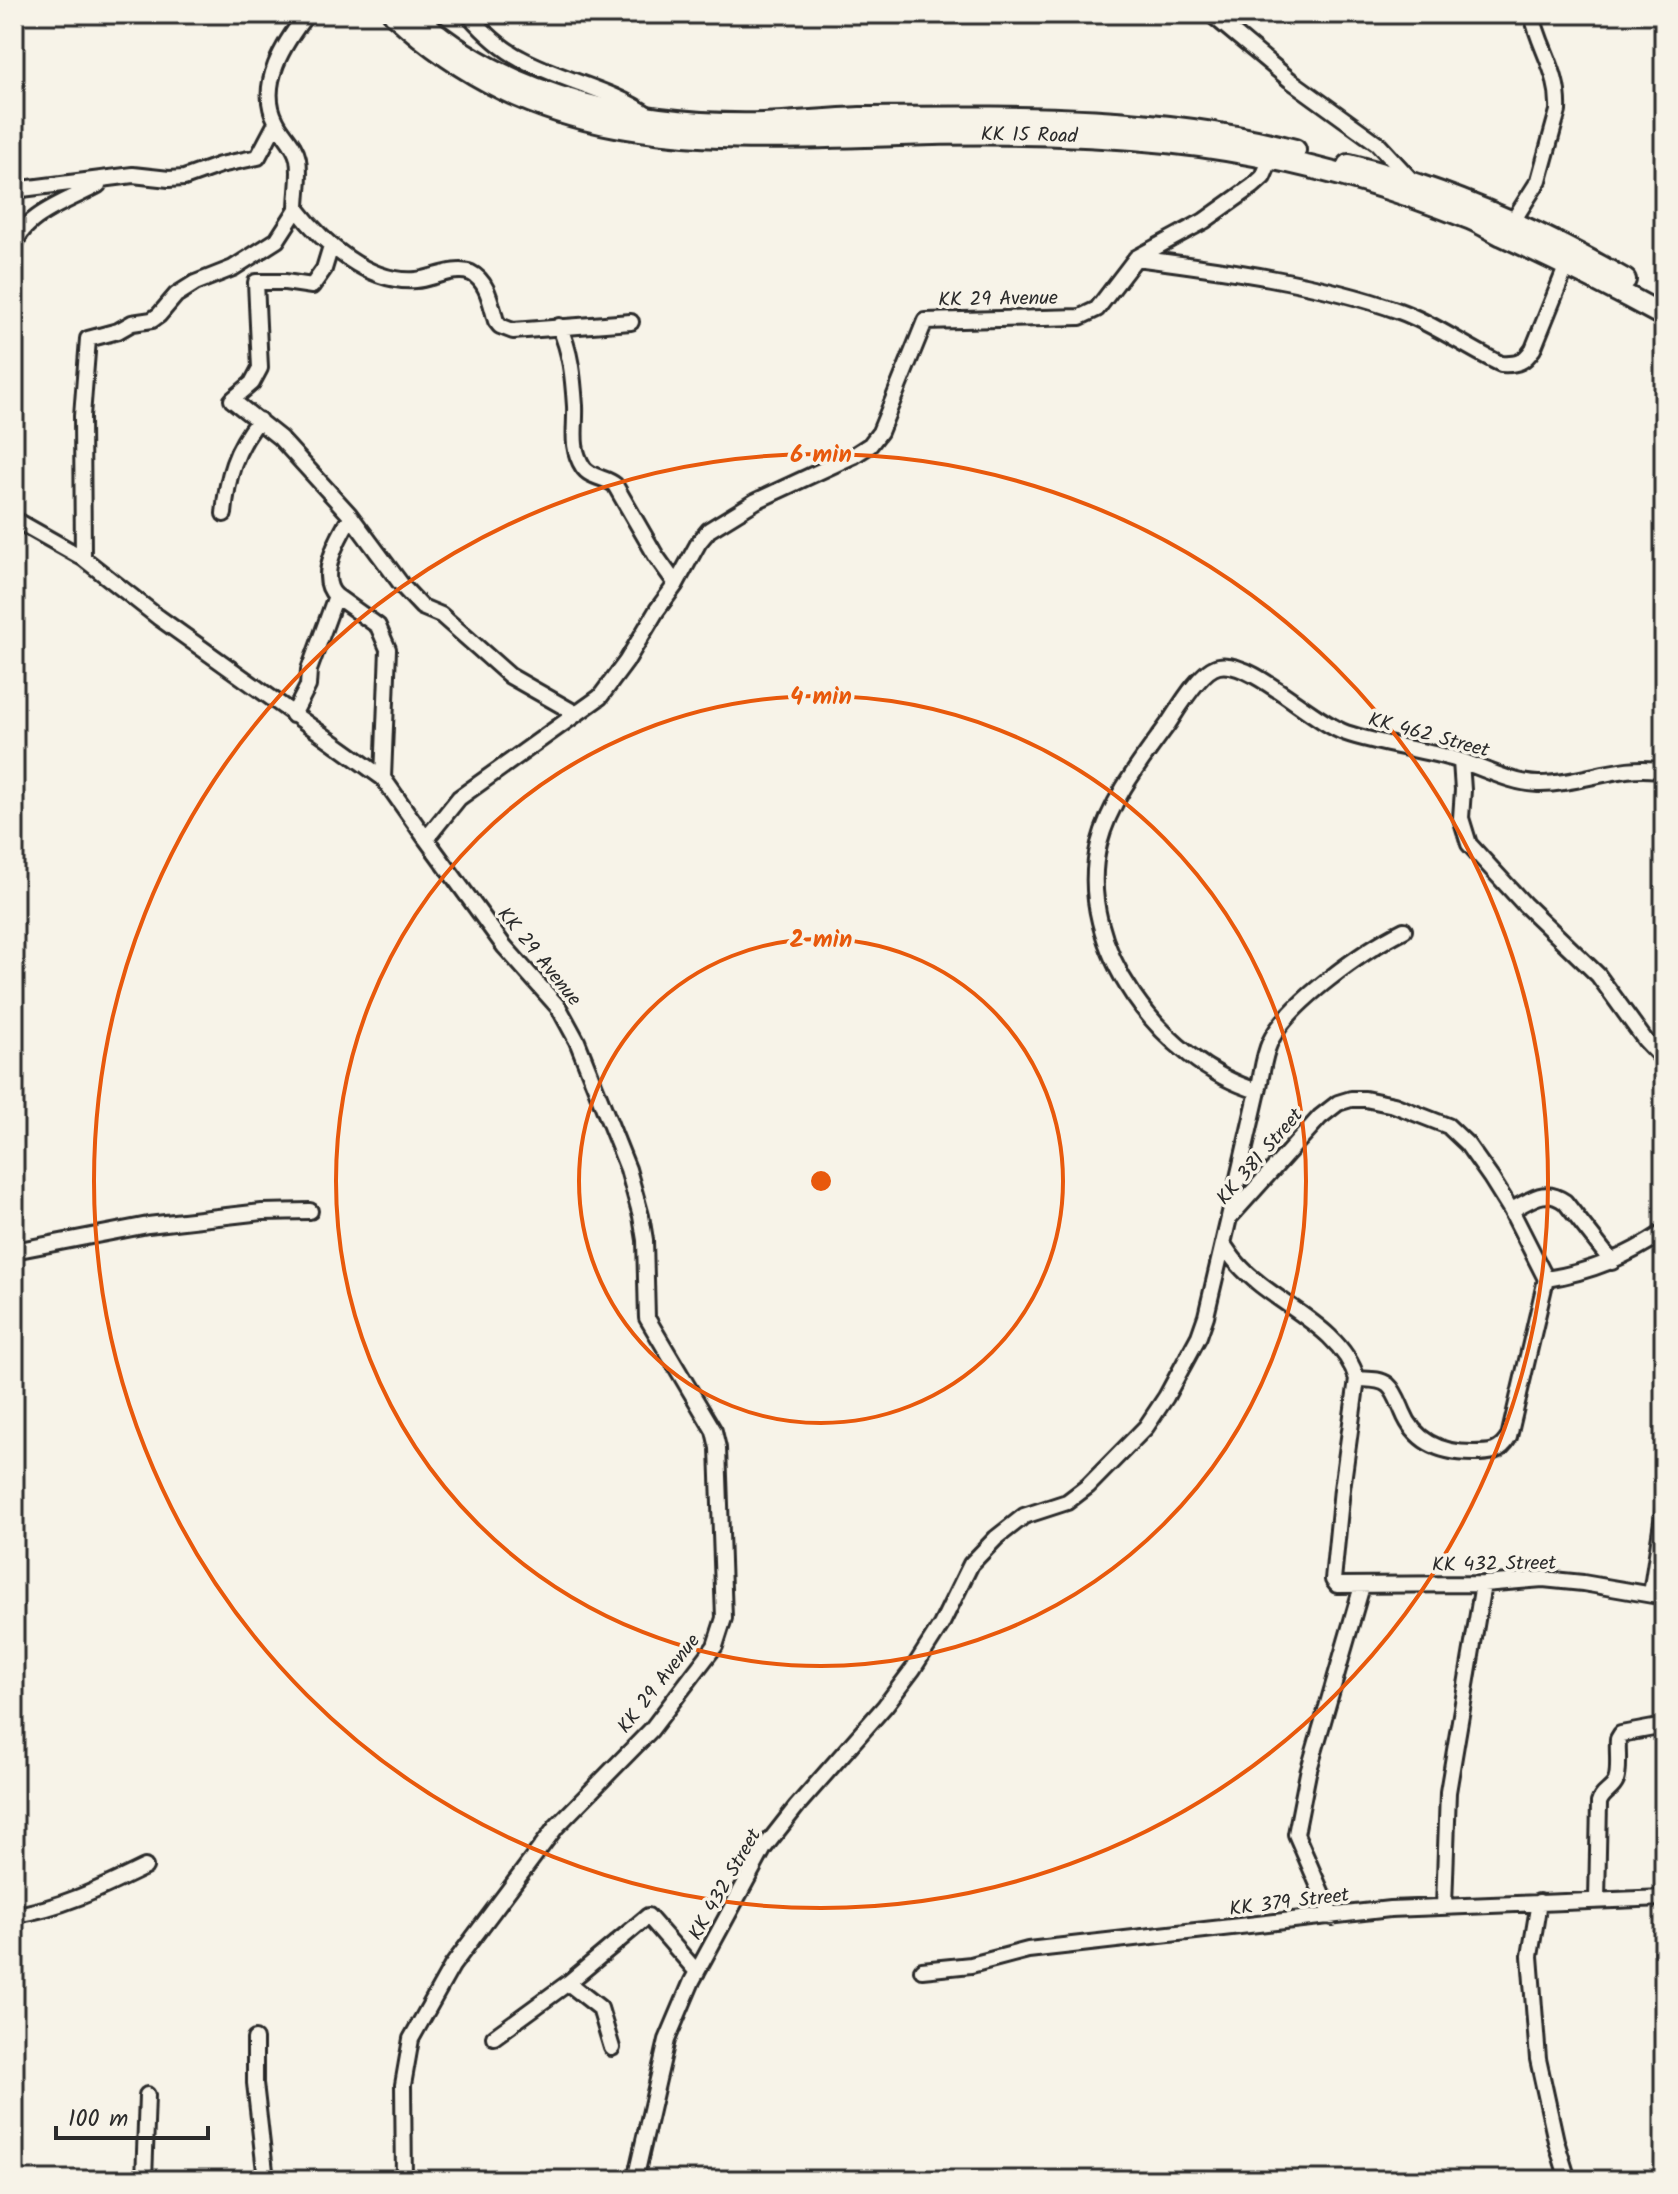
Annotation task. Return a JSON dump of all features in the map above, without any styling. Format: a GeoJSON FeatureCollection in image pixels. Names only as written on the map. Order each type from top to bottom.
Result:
{"type":"FeatureCollection","features":[{"type":"Feature","properties":{"kind":"highway","name":"KK 15 Road"},"geometry":{"type":"LineString","coordinates":[[394,14],[439,52],[474,75],[557,112],[647,133],[746,139],[1057,134],[1170,143],[1271,158],[1383,188],[1468,217],[1664,300]]}},
{"type":"Feature","properties":{"kind":"highway","name":"KK 15 Road"},"geometry":{"type":"LineString","coordinates":[[414,14],[461,49],[533,88],[612,112],[738,124],[857,118],[1096,121],[1189,129],[1251,139],[1414,182],[1513,221],[1664,316]]}},
{"type":"Feature","properties":{"kind":"street"},"geometry":{"type":"LineString","coordinates":[[83,558],[82,416],[88,339],[118,331],[132,323],[152,320],[176,295],[195,283],[233,268],[277,240],[297,209],[299,162],[293,147],[276,123],[267,100],[268,86],[283,50],[307,14]]}},
{"type":"Feature","properties":{"kind":"street"},"geometry":{"type":"LineString","coordinates":[[468,14],[516,57],[550,73],[619,96],[650,116]]}},
{"type":"Feature","properties":{"kind":"street"},"geometry":{"type":"LineString","coordinates":[[1211,14],[1290,80],[1377,143],[1414,182]]}},
{"type":"Feature","properties":{"kind":"street"},"geometry":{"type":"LineString","coordinates":[[1513,221],[1539,180],[1558,111],[1559,100],[1550,60],[1532,14]]}},
{"type":"Feature","properties":{"kind":"street"},"geometry":{"type":"LineString","coordinates":[[14,190],[133,175],[184,178],[220,165],[258,157],[276,123]]}},
{"type":"Feature","properties":{"kind":"street","name":"KK 29 Avenue"},"geometry":{"type":"LineString","coordinates":[[404,2180],[403,2085],[411,2039],[452,1966],[556,1827],[651,1730],[715,1646],[724,1618],[718,1448],[714,1431],[651,1330],[647,1318],[645,1240],[628,1169],[588,1065],[559,1008],[504,946],[426,839],[459,798],[600,697],[676,584],[699,542],[717,524],[756,501],[870,445],[880,432],[925,321],[929,318],[1080,317],[1089,314],[1097,309],[1136,258],[1204,221],[1253,186],[1263,177],[1271,158]]}},
{"type":"Feature","properties":{"kind":"street"},"geometry":{"type":"LineString","coordinates":[[14,251],[15,241],[33,221],[54,205],[105,180]]}},
{"type":"Feature","properties":{"kind":"street"},"geometry":{"type":"LineString","coordinates":[[297,209],[331,246],[369,270],[400,280],[416,280],[459,271],[470,273],[486,288],[500,326],[513,331],[631,322]]}},
{"type":"Feature","properties":{"kind":"street"},"geometry":{"type":"LineString","coordinates":[[331,246],[324,269],[312,286],[256,282],[260,368],[252,383],[232,400],[280,438],[422,607],[441,615],[510,676],[575,713]]}},
{"type":"Feature","properties":{"kind":"street"},"geometry":{"type":"LineString","coordinates":[[1136,258],[1218,269],[1354,296],[1401,312],[1501,364],[1517,365],[1525,361],[1533,349],[1570,258]]}},
{"type":"Feature","properties":{"kind":"street"},"geometry":{"type":"LineString","coordinates":[[559,326],[568,346],[573,375],[573,444],[581,465],[585,471],[615,485],[676,584]]}},
{"type":"Feature","properties":{"kind":"street"},"geometry":{"type":"LineString","coordinates":[[224,514],[226,489],[235,456],[259,420]]}},
{"type":"Feature","properties":{"kind":"street"},"geometry":{"type":"LineString","coordinates":[[350,518],[335,542],[327,583],[330,591],[378,626],[388,649],[383,778]]}},
{"type":"Feature","properties":{"kind":"street"},"geometry":{"type":"LineString","coordinates":[[14,519],[83,558],[158,617],[383,778],[426,839]]}},
{"type":"Feature","properties":{"kind":"street"},"geometry":{"type":"LineString","coordinates":[[293,715],[308,686],[309,670],[336,596]]}},
{"type":"Feature","properties":{"kind":"street","name":"KK 462 Street"},"geometry":{"type":"LineString","coordinates":[[1258,1091],[1232,1083],[1207,1070],[1184,1053],[1157,1025],[1117,969],[1100,922],[1096,895],[1098,847],[1114,806],[1144,756],[1203,676],[1219,666],[1237,668],[1255,676],[1303,710],[1340,731],[1461,761],[1513,780],[1535,784],[1627,770],[1664,771]]}},
{"type":"Feature","properties":{"kind":"street"},"geometry":{"type":"LineString","coordinates":[[1461,761],[1461,818],[1469,844],[1524,904],[1598,975],[1645,1040],[1664,1060]]}},
{"type":"Feature","properties":{"kind":"street"},"geometry":{"type":"LineString","coordinates":[[1229,1218],[1270,1042],[1286,1018],[1340,971],[1404,930]]}},
{"type":"Feature","properties":{"kind":"street","name":"KK 381 Street"},"geometry":{"type":"LineString","coordinates":[[971,1564],[996,1538],[1024,1516],[1067,1502],[1088,1486],[1146,1427],[1199,1336],[1229,1218],[1320,1117],[1338,1103],[1365,1099],[1394,1105],[1448,1126],[1467,1144],[1511,1210],[1546,1279]]}},
{"type":"Feature","properties":{"kind":"street"},"geometry":{"type":"LineString","coordinates":[[1511,1210],[1545,1194],[1557,1196],[1612,1262]]}},
{"type":"Feature","properties":{"kind":"street"},"geometry":{"type":"LineString","coordinates":[[14,1251],[148,1225],[262,1212],[310,1211]]}},
{"type":"Feature","properties":{"kind":"street"},"geometry":{"type":"LineString","coordinates":[[1223,1244],[1237,1264],[1334,1342],[1353,1366],[1357,1379],[1380,1380],[1391,1387],[1413,1432],[1437,1447],[1455,1453],[1490,1453],[1503,1448],[1509,1437],[1546,1279],[1575,1275],[1612,1262],[1664,1232]]}},
{"type":"Feature","properties":{"kind":"street","name":"KK 432 Street"},"geometry":{"type":"LineString","coordinates":[[1357,1379],[1333,1580],[1337,1585],[1483,1584],[1543,1579],[1657,1596]]}},
{"type":"Feature","properties":{"kind":"street"},"geometry":{"type":"LineString","coordinates":[[1657,1596],[1664,1508]]}},
{"type":"Feature","properties":{"kind":"street","name":"KK 432 Street"},"geometry":{"type":"LineString","coordinates":[[635,2180],[667,2040],[697,1972],[764,1848],[913,1669],[941,1625],[971,1564]]}},
{"type":"Feature","properties":{"kind":"street"},"geometry":{"type":"LineString","coordinates":[[1444,1906],[1448,1792],[1483,1584]]}},
{"type":"Feature","properties":{"kind":"street"},"geometry":{"type":"LineString","coordinates":[[1332,1917],[1296,1834],[1308,1773],[1362,1586]]}},
{"type":"Feature","properties":{"kind":"street"},"geometry":{"type":"LineString","coordinates":[[1597,1900],[1599,1803],[1601,1795],[1614,1785],[1616,1779],[1618,1739],[1621,1734],[1664,1726]]}},
{"type":"Feature","properties":{"kind":"street"},"geometry":{"type":"LineString","coordinates":[[14,1915],[33,1912],[102,1889],[145,1867]]}},
{"type":"Feature","properties":{"kind":"street","name":"KK 379 Street"},"geometry":{"type":"LineString","coordinates":[[922,1970],[971,1965],[1028,1950],[1390,1909],[1664,1898]]}},
{"type":"Feature","properties":{"kind":"street"},"geometry":{"type":"LineString","coordinates":[[1539,1902],[1530,1956],[1538,2059],[1568,2180]]}},
{"type":"Feature","properties":{"kind":"street"},"geometry":{"type":"LineString","coordinates":[[494,2037],[568,1983],[648,1916],[697,1972]]}},
{"type":"Feature","properties":{"kind":"street"},"geometry":{"type":"LineString","coordinates":[[568,1983],[600,2008],[612,2048]]}},
{"type":"Feature","properties":{"kind":"street"},"geometry":{"type":"LineString","coordinates":[[255,2039],[255,2083],[266,2180]]}},
{"type":"Feature","properties":{"kind":"street"},"geometry":{"type":"LineString","coordinates":[[144,2180],[147,2095]]}}]}
